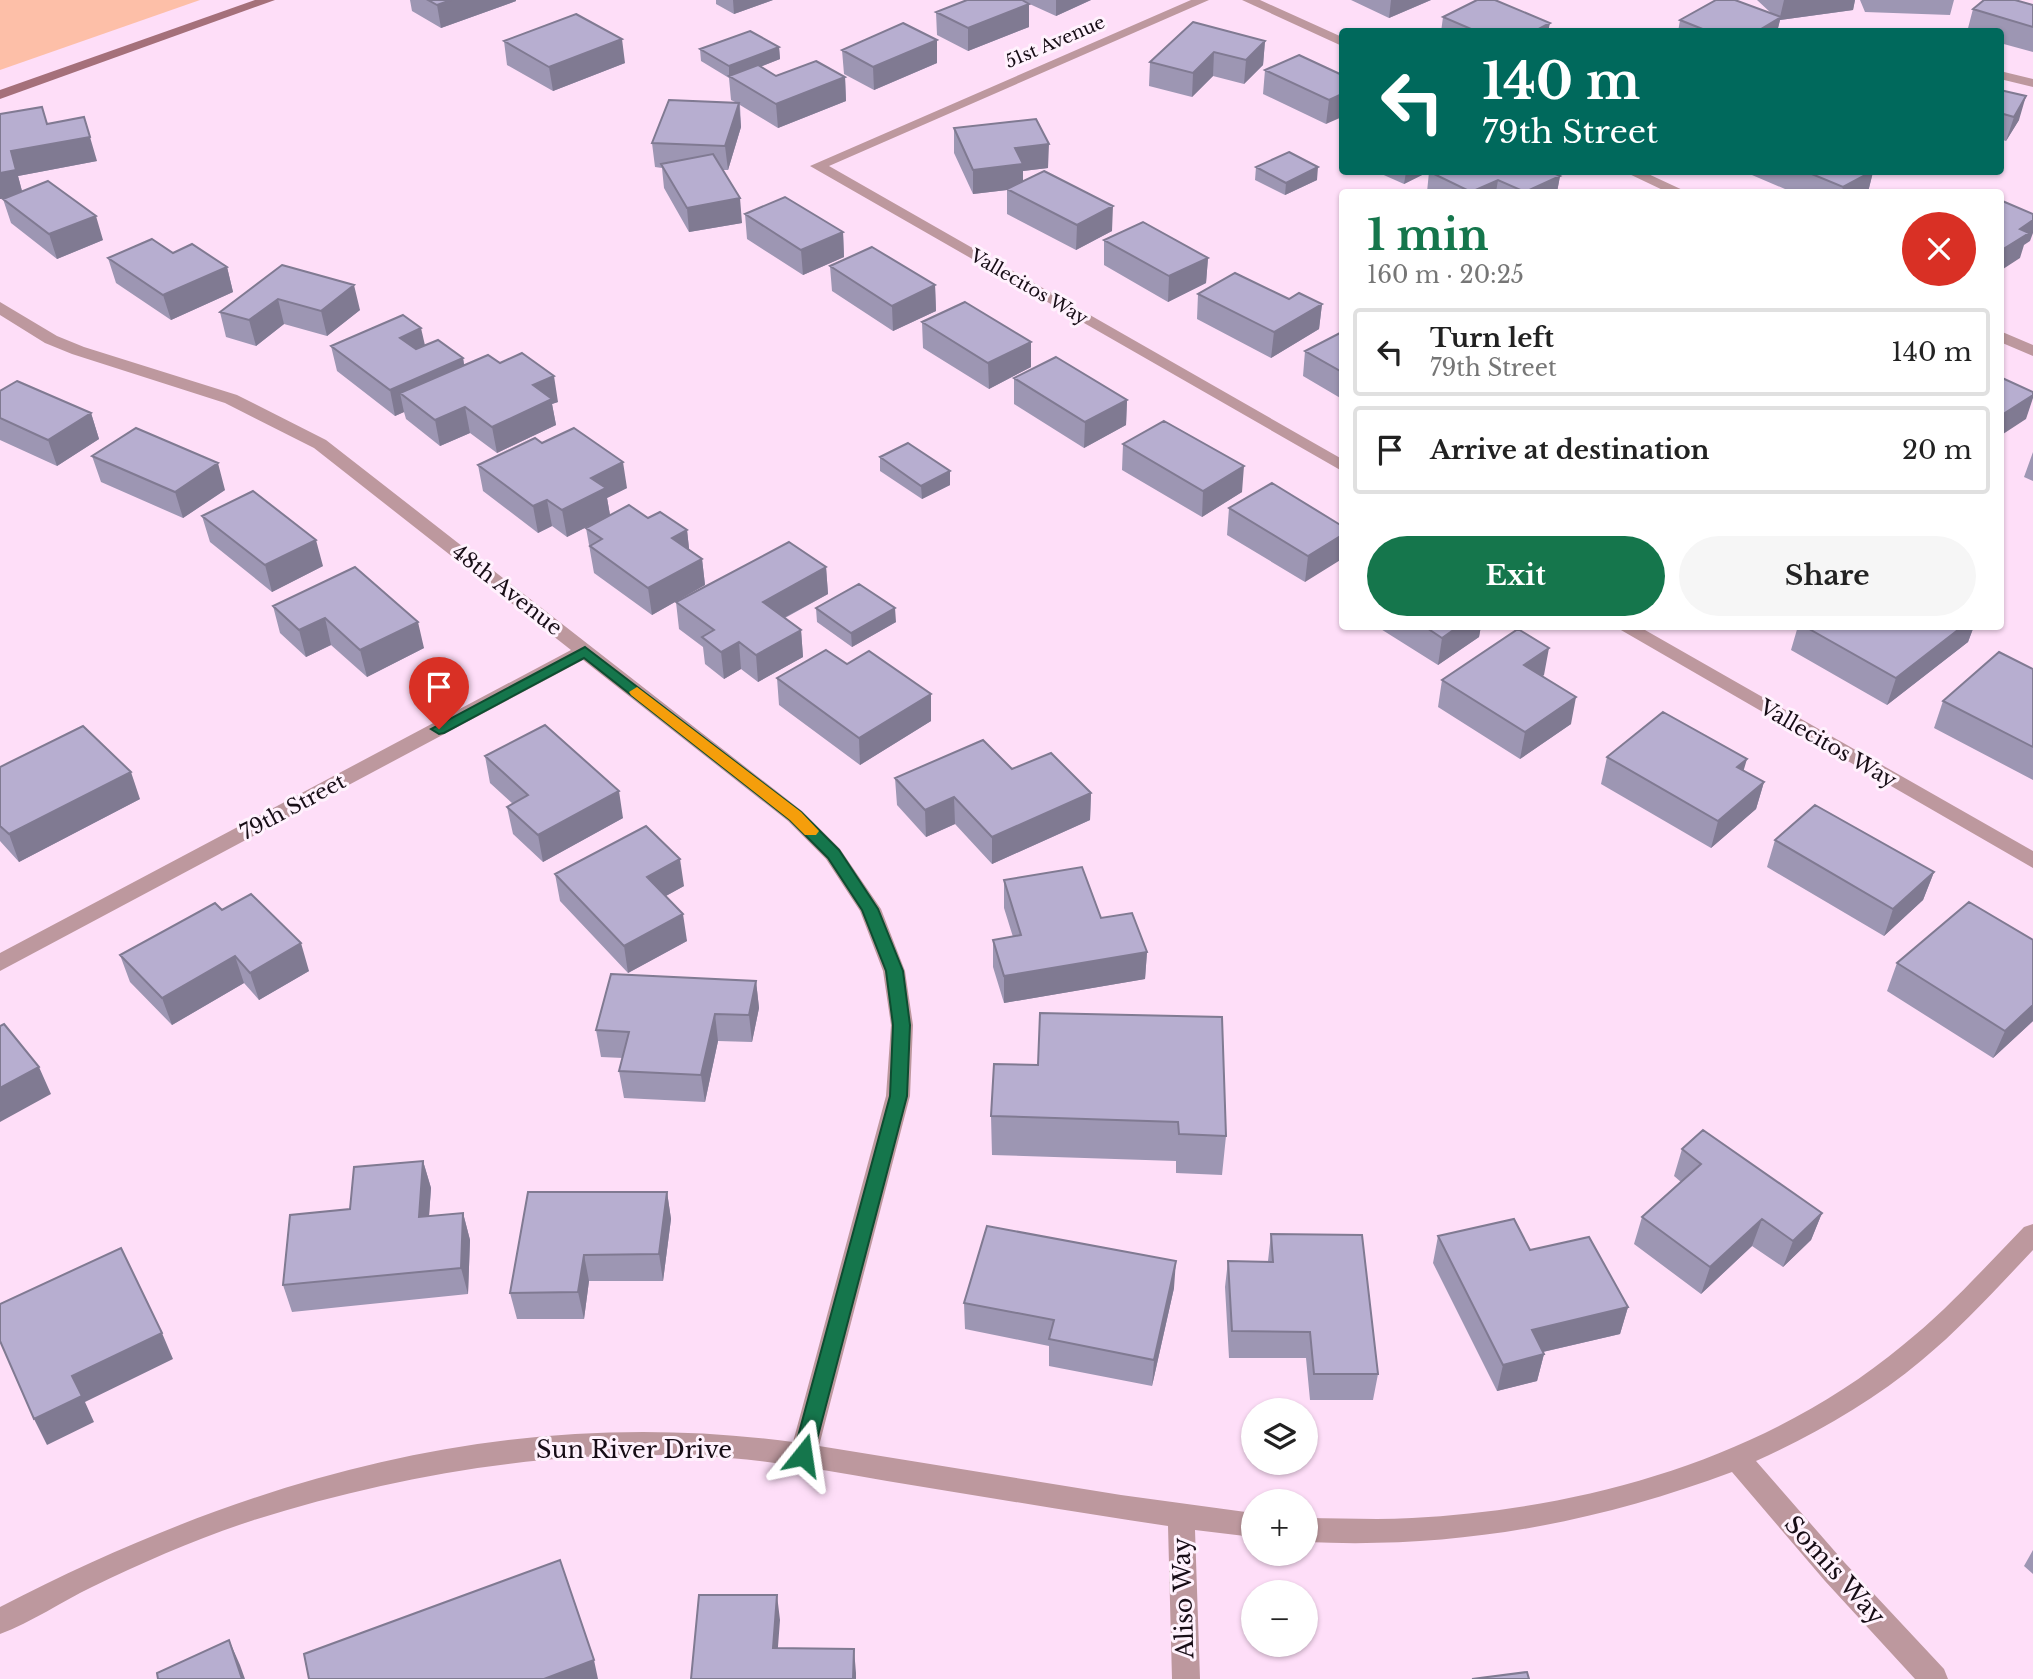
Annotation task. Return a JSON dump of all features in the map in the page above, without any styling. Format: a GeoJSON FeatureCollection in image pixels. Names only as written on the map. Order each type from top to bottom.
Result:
{"type":"FeatureCollection","features":[{"type":"Feature","properties":{"kind":"main road"},"geometry":{"type":"LineString","coordinates":[[0,95],[268,0]]}},
{"type":"Feature","properties":{"kind":"street","name":"51st Avenue"},"geometry":{"type":"LineString","coordinates":[[923,120],[1202,0]]}},
{"type":"Feature","properties":{"kind":"street"},"geometry":{"type":"LineString","coordinates":[[1250,0],[1339,41]]}},
{"type":"Feature","properties":{"kind":"street"},"geometry":{"type":"LineString","coordinates":[[2004,76],[2033,83]]}},
{"type":"Feature","properties":{"kind":"street","name":"Vallecitos Way"},"geometry":{"type":"LineString","coordinates":[[923,120],[817,166],[1339,464]]}},
{"type":"Feature","properties":{"kind":"street"},"geometry":{"type":"LineString","coordinates":[[1654,175],[1675,189]]}},
{"type":"Feature","properties":{"kind":"street","name":"48th Avenue"},"geometry":{"type":"LineString","coordinates":[[0,307],[49,340],[99,360],[218,394],[275,418],[320,444],[795,816],[833,854],[870,909],[894,971],[902,1025],[898,1096],[803,1455]]}},
{"type":"Feature","properties":{"kind":"street"},"geometry":{"type":"LineString","coordinates":[[2004,338],[2033,351]]}},
{"type":"Feature","properties":{"kind":"street","name":"Vallecitos Way"},"geometry":{"type":"LineString","coordinates":[[1630,630],[2033,861]]}},
{"type":"Feature","properties":{"kind":"street","name":"79th Street"},"geometry":{"type":"LineString","coordinates":[[0,963],[585,651]]}},
{"type":"Feature","properties":{"kind":"street"},"geometry":{"type":"LineString","coordinates":[[1318,1530],[1421,1531],[1553,1514],[1678,1482],[1738,1459],[1839,1407],[1894,1368],[1954,1316],[2033,1234]]}},
{"type":"Feature","properties":{"kind":"street","name":"Sun River Drive"},"geometry":{"type":"LineString","coordinates":[[0,1622],[56,1590],[197,1526],[337,1481],[475,1454],[578,1444],[696,1444],[803,1455],[1241,1524]]}},
{"type":"Feature","properties":{"kind":"street","name":"Somis Way"},"geometry":{"type":"LineString","coordinates":[[1738,1459],[1835,1572],[1934,1679]]}},
{"type":"Feature","properties":{"kind":"street","name":"Aliso Way"},"geometry":{"type":"LineString","coordinates":[[1181,1516],[1186,1679]]}},
{"type":"Feature","properties":{"kind":"shaded area"},"geometry":{"type":"Polygon","coordinates":[[[0,0],[200,0],[0,70],[0,0]]]}},
{"type":"Feature","properties":{"kind":"building"},"geometry":{"type":"Polygon","coordinates":[[[428,0],[451,0],[437,5],[428,0]]]}},
{"type":"Feature","properties":{"kind":"building"},"geometry":{"type":"Polygon","coordinates":[[[967,0],[1022,0],[1029,4],[968,28],[936,12],[967,0]]]}},
{"type":"Feature","properties":{"kind":"building"},"geometry":{"type":"Polygon","coordinates":[[[1477,0],[1495,0],[1550,23],[1541,28],[1469,28],[1443,17],[1477,0]]]}},
{"type":"Feature","properties":{"kind":"building"},"geometry":{"type":"Polygon","coordinates":[[[1716,0],[1735,0],[1781,17],[1763,28],[1700,28],[1680,20],[1716,0]]]}},
{"type":"Feature","properties":{"kind":"building"},"geometry":{"type":"Polygon","coordinates":[[[1984,0],[2015,0],[2033,5],[2033,27],[1973,9],[1984,0]]]}},
{"type":"Feature","properties":{"kind":"building"},"geometry":{"type":"Polygon","coordinates":[[[576,14],[622,39],[549,67],[504,41],[576,14]]]}},
{"type":"Feature","properties":{"kind":"building"},"geometry":{"type":"Polygon","coordinates":[[[1193,22],[1265,41],[1246,60],[1214,52],[1193,73],[1150,62],[1193,22]]]}},
{"type":"Feature","properties":{"kind":"building"},"geometry":{"type":"Polygon","coordinates":[[[903,23],[937,40],[873,67],[842,50],[903,23]]]}},
{"type":"Feature","properties":{"kind":"building"},"geometry":{"type":"Polygon","coordinates":[[[750,31],[779,47],[729,66],[700,49],[750,31]]]}},
{"type":"Feature","properties":{"kind":"building"},"geometry":{"type":"Polygon","coordinates":[[[1299,55],[1339,74],[1339,95],[1329,100],[1265,70],[1299,55]]]}},
{"type":"Feature","properties":{"kind":"building"},"geometry":{"type":"Polygon","coordinates":[[[816,61],[845,77],[776,104],[729,76],[758,65],[776,76],[816,61]]]}},
{"type":"Feature","properties":{"kind":"building"},"geometry":{"type":"Polygon","coordinates":[[[2004,91],[2026,96],[2014,117],[2004,114],[2004,91]]]}},
{"type":"Feature","properties":{"kind":"building"},"geometry":{"type":"Polygon","coordinates":[[[669,100],[739,103],[725,146],[652,143],[669,100]]]}},
{"type":"Feature","properties":{"kind":"building"},"geometry":{"type":"Polygon","coordinates":[[[42,107],[47,124],[84,117],[90,137],[11,151],[16,170],[0,173],[0,114],[42,107]]]}},
{"type":"Feature","properties":{"kind":"building"},"geometry":{"type":"Polygon","coordinates":[[[1036,119],[1049,144],[1015,148],[1023,164],[973,170],[954,128],[1036,119]]]}},
{"type":"Feature","properties":{"kind":"building"},"geometry":{"type":"Polygon","coordinates":[[[1289,152],[1318,167],[1286,183],[1256,167],[1289,152]]]}},
{"type":"Feature","properties":{"kind":"building"},"geometry":{"type":"Polygon","coordinates":[[[713,154],[740,198],[687,208],[661,164],[713,154]]]}},
{"type":"Feature","properties":{"kind":"building"},"geometry":{"type":"Polygon","coordinates":[[[1044,171],[1113,206],[1077,225],[1007,189],[1044,171]]]}},
{"type":"Feature","properties":{"kind":"building"},"geometry":{"type":"Polygon","coordinates":[[[1436,175],[1560,176],[1532,189],[1518,189],[1498,180],[1478,189],[1465,189],[1436,175]]]}},
{"type":"Feature","properties":{"kind":"building"},"geometry":{"type":"Polygon","coordinates":[[[1814,175],[1865,175],[1843,187],[1814,175]]]}},
{"type":"Feature","properties":{"kind":"building"},"geometry":{"type":"Polygon","coordinates":[[[48,181],[96,216],[49,234],[3,199],[48,181]]]}},
{"type":"Feature","properties":{"kind":"building"},"geometry":{"type":"Polygon","coordinates":[[[785,197],[843,232],[801,250],[745,214],[785,197]]]}},
{"type":"Feature","properties":{"kind":"building"},"geometry":{"type":"Polygon","coordinates":[[[2004,202],[2033,214],[2033,220],[2020,229],[2029,233],[2004,249],[2004,202]]]}},
{"type":"Feature","properties":{"kind":"building"},"geometry":{"type":"Polygon","coordinates":[[[1143,222],[1208,258],[1169,276],[1104,240],[1143,222]]]}},
{"type":"Feature","properties":{"kind":"building"},"geometry":{"type":"Polygon","coordinates":[[[152,239],[173,253],[192,244],[227,267],[163,295],[108,258],[152,239]]]}},
{"type":"Feature","properties":{"kind":"building"},"geometry":{"type":"Polygon","coordinates":[[[872,247],[935,285],[892,306],[830,266],[872,247]]]}},
{"type":"Feature","properties":{"kind":"building"},"geometry":{"type":"Polygon","coordinates":[[[282,265],[354,285],[321,311],[278,299],[249,320],[220,312],[282,265]]]}},
{"type":"Feature","properties":{"kind":"building"},"geometry":{"type":"Polygon","coordinates":[[[1235,273],[1289,299],[1299,293],[1322,304],[1274,332],[1198,294],[1235,273]]]}},
{"type":"Feature","properties":{"kind":"building"},"geometry":{"type":"Polygon","coordinates":[[[965,302],[1031,342],[988,363],[922,322],[965,302]]]}},
{"type":"Feature","properties":{"kind":"building"},"geometry":{"type":"Polygon","coordinates":[[[403,315],[421,328],[400,338],[416,349],[438,340],[463,358],[390,390],[331,346],[403,315]]]}},
{"type":"Feature","properties":{"kind":"building"},"geometry":{"type":"Polygon","coordinates":[[[1339,334],[1339,370],[1305,351],[1339,334]]]}},
{"type":"Feature","properties":{"kind":"building"},"geometry":{"type":"Polygon","coordinates":[[[522,353],[554,376],[533,385],[552,399],[492,427],[465,407],[435,420],[400,393],[488,355],[500,363],[522,353]]]}},
{"type":"Feature","properties":{"kind":"building"},"geometry":{"type":"Polygon","coordinates":[[[1056,357],[1127,400],[1085,422],[1014,378],[1056,357]]]}},
{"type":"Feature","properties":{"kind":"building"},"geometry":{"type":"Polygon","coordinates":[[[2004,379],[2033,392],[2033,395],[2004,413],[2004,379]]]}},
{"type":"Feature","properties":{"kind":"building"},"geometry":{"type":"Polygon","coordinates":[[[17,381],[91,413],[48,440],[0,418],[0,391],[17,381]]]}},
{"type":"Feature","properties":{"kind":"building"},"geometry":{"type":"Polygon","coordinates":[[[1164,421],[1244,466],[1203,491],[1123,444],[1164,421]]]}},
{"type":"Feature","properties":{"kind":"building"},"geometry":{"type":"Polygon","coordinates":[[[136,428],[218,463],[175,492],[92,456],[136,428]]]}},
{"type":"Feature","properties":{"kind":"building"},"geometry":{"type":"Polygon","coordinates":[[[574,428],[623,462],[591,478],[606,488],[562,510],[547,500],[533,506],[478,465],[535,438],[542,443],[574,428]]]}},
{"type":"Feature","properties":{"kind":"building"},"geometry":{"type":"Polygon","coordinates":[[[908,443],[950,471],[921,486],[880,457],[908,443]]]}},
{"type":"Feature","properties":{"kind":"building"},"geometry":{"type":"Polygon","coordinates":[[[1272,483],[1339,524],[1339,537],[1308,556],[1229,508],[1272,483]]]}},
{"type":"Feature","properties":{"kind":"building"},"geometry":{"type":"Polygon","coordinates":[[[253,491],[316,540],[265,565],[202,516],[253,491]]]}},
{"type":"Feature","properties":{"kind":"building"},"geometry":{"type":"Polygon","coordinates":[[[629,505],[648,518],[660,512],[687,530],[672,538],[702,559],[648,588],[590,546],[602,539],[586,528],[629,505]]]}},
{"type":"Feature","properties":{"kind":"building"},"geometry":{"type":"Polygon","coordinates":[[[789,542],[826,567],[763,602],[801,630],[756,655],[739,642],[721,652],[702,637],[714,630],[676,602],[789,542]]]}},
{"type":"Feature","properties":{"kind":"building"},"geometry":{"type":"Polygon","coordinates":[[[355,567],[418,622],[360,650],[325,618],[299,630],[273,606],[355,567]]]}},
{"type":"Feature","properties":{"kind":"building"},"geometry":{"type":"Polygon","coordinates":[[[859,584],[895,608],[851,633],[816,608],[859,584]]]}},
{"type":"Feature","properties":{"kind":"building"},"geometry":{"type":"Polygon","coordinates":[[[1430,630],[1453,630],[1442,638],[1430,630]]]}},
{"type":"Feature","properties":{"kind":"building"},"geometry":{"type":"Polygon","coordinates":[[[1520,630],[1549,648],[1524,665],[1576,697],[1525,732],[1442,680],[1520,630]]]}},
{"type":"Feature","properties":{"kind":"building"},"geometry":{"type":"Polygon","coordinates":[[[1811,630],[1958,630],[1896,678],[1811,630]]]}},
{"type":"Feature","properties":{"kind":"building"},"geometry":{"type":"Polygon","coordinates":[[[826,650],[847,664],[869,651],[931,694],[859,738],[777,678],[826,650]]]}},
{"type":"Feature","properties":{"kind":"building"},"geometry":{"type":"Polygon","coordinates":[[[1999,652],[2033,669],[2033,747],[1943,701],[1999,652]]]}},
{"type":"Feature","properties":{"kind":"building"},"geometry":{"type":"Polygon","coordinates":[[[1663,712],[1747,759],[1737,767],[1764,782],[1718,821],[1607,757],[1663,712]]]}},
{"type":"Feature","properties":{"kind":"building"},"geometry":{"type":"Polygon","coordinates":[[[545,725],[619,791],[538,835],[507,807],[528,795],[485,756],[545,725]]]}},
{"type":"Feature","properties":{"kind":"building"},"geometry":{"type":"Polygon","coordinates":[[[83,726],[131,772],[9,834],[0,826],[0,767],[83,726]]]}},
{"type":"Feature","properties":{"kind":"building"},"geometry":{"type":"Polygon","coordinates":[[[983,740],[1012,769],[1051,753],[1091,793],[992,837],[954,797],[925,810],[895,778],[983,740]]]}},
{"type":"Feature","properties":{"kind":"building"},"geometry":{"type":"Polygon","coordinates":[[[1815,805],[1934,872],[1893,909],[1775,840],[1815,805]]]}},
{"type":"Feature","properties":{"kind":"building"},"geometry":{"type":"Polygon","coordinates":[[[646,826],[680,859],[647,877],[683,914],[624,946],[555,874],[646,826]]]}},
{"type":"Feature","properties":{"kind":"building"},"geometry":{"type":"Polygon","coordinates":[[[1082,867],[1101,918],[1132,913],[1147,952],[1004,976],[993,940],[1021,935],[1004,880],[1082,867]]]}},
{"type":"Feature","properties":{"kind":"building"},"geometry":{"type":"Polygon","coordinates":[[[251,894],[301,943],[250,973],[235,956],[162,998],[120,955],[215,903],[222,910],[251,894]]]}},
{"type":"Feature","properties":{"kind":"building"},"geometry":{"type":"Polygon","coordinates":[[[1969,902],[2033,940],[2033,1005],[2005,1031],[1897,963],[1969,902]]]}},
{"type":"Feature","properties":{"kind":"building"},"geometry":{"type":"Polygon","coordinates":[[[611,974],[756,981],[749,1015],[715,1014],[701,1075],[619,1071],[629,1032],[596,1030],[611,974]]]}},
{"type":"Feature","properties":{"kind":"building"},"geometry":{"type":"Polygon","coordinates":[[[1040,1013],[1222,1017],[1226,1136],[1179,1134],[1178,1122],[991,1116],[994,1064],[1038,1065],[1040,1013]]]}},
{"type":"Feature","properties":{"kind":"building"},"geometry":{"type":"Polygon","coordinates":[[[4,1024],[39,1067],[0,1088],[0,1026],[4,1024]]]}},
{"type":"Feature","properties":{"kind":"building"},"geometry":{"type":"Polygon","coordinates":[[[1703,1130],[1822,1213],[1793,1241],[1762,1219],[1710,1267],[1642,1217],[1701,1164],[1682,1149],[1703,1130]]]}},
{"type":"Feature","properties":{"kind":"building"},"geometry":{"type":"Polygon","coordinates":[[[423,1161],[419,1217],[463,1213],[461,1268],[283,1285],[290,1215],[350,1209],[354,1167],[423,1161]]]}},
{"type":"Feature","properties":{"kind":"building"},"geometry":{"type":"Polygon","coordinates":[[[528,1192],[667,1192],[659,1254],[584,1255],[578,1292],[510,1293],[528,1192]]]}},
{"type":"Feature","properties":{"kind":"building"},"geometry":{"type":"Polygon","coordinates":[[[1514,1219],[1530,1250],[1589,1237],[1628,1307],[1532,1330],[1544,1354],[1503,1365],[1438,1236],[1514,1219]]]}},
{"type":"Feature","properties":{"kind":"building"},"geometry":{"type":"Polygon","coordinates":[[[987,1226],[1176,1261],[1154,1360],[1049,1339],[1054,1320],[964,1303],[987,1226]]]}},
{"type":"Feature","properties":{"kind":"building"},"geometry":{"type":"Polygon","coordinates":[[[1271,1234],[1362,1235],[1378,1374],[1314,1374],[1310,1332],[1232,1331],[1228,1261],[1273,1262],[1271,1234]]]}},
{"type":"Feature","properties":{"kind":"building"},"geometry":{"type":"Polygon","coordinates":[[[121,1248],[162,1333],[72,1376],[82,1396],[34,1419],[0,1341],[0,1304],[121,1248]]]}},
{"type":"Feature","properties":{"kind":"building"},"geometry":{"type":"Polygon","coordinates":[[[560,1560],[594,1660],[544,1679],[309,1679],[304,1654],[560,1560]]]}},
{"type":"Feature","properties":{"kind":"building"},"geometry":{"type":"Polygon","coordinates":[[[699,1595],[777,1595],[773,1648],[854,1649],[853,1679],[691,1679],[699,1595]]]}},
{"type":"Feature","properties":{"kind":"building"},"geometry":{"type":"Polygon","coordinates":[[[229,1640],[242,1679],[158,1679],[157,1673],[229,1640]]]}},
{"type":"Feature","properties":{"kind":"building"},"geometry":{"type":"Polygon","coordinates":[[[1527,1672],[1529,1679],[1472,1679],[1527,1672]]]}},
{"type":"Feature","properties":{"kind":"slow traffic"},"geometry":{"type":"LineString","coordinates":[[637,692],[811,831]]}},
{"type":"Feature","properties":{"kind":"route"},"geometry":{"type":"LineString","coordinates":[[439,729],[585,651],[795,816],[833,854],[870,909],[894,971],[902,1025],[898,1096],[803,1455]]}}]}
